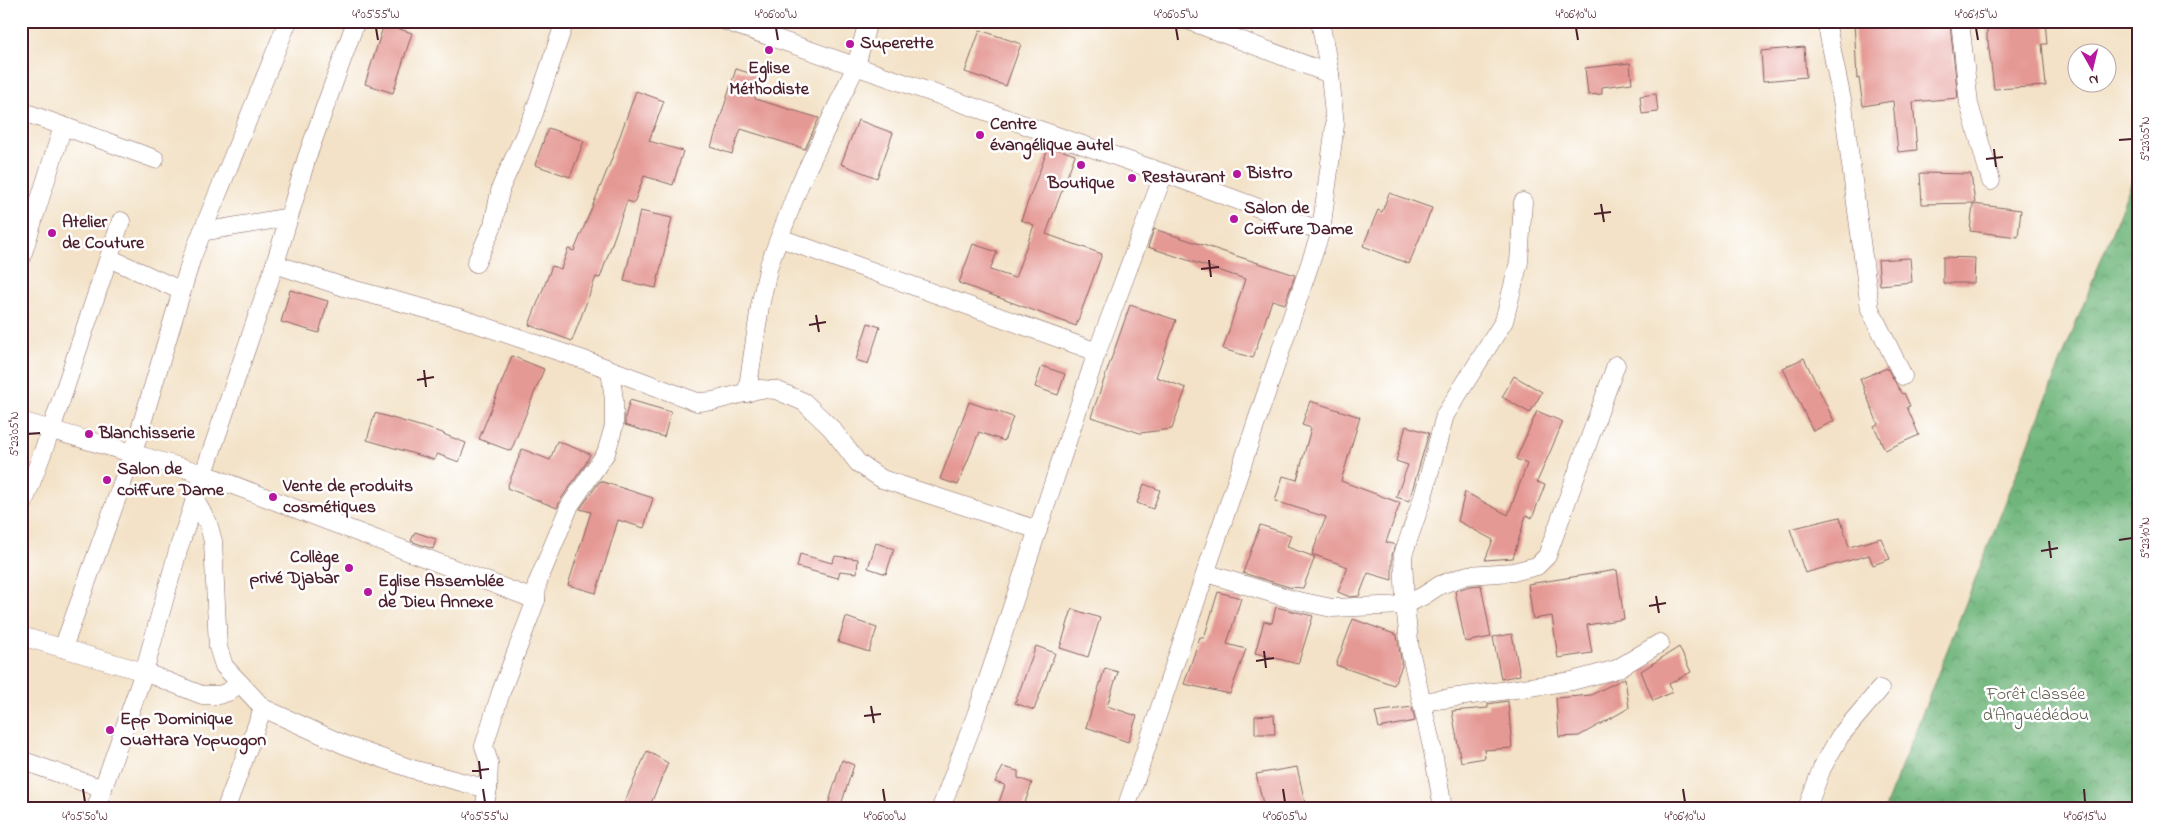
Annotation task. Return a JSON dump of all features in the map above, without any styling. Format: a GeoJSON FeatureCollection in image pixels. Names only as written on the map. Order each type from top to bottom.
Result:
{"type":"FeatureCollection","features":[{"type":"Feature","properties":{"kind":"street"},"geometry":{"type":"LineString","coordinates":[[63,648],[133,453],[192,257],[288,21]]}},
{"type":"Feature","properties":{"kind":"street"},"geometry":{"type":"LineString","coordinates":[[96,808],[144,672],[179,547],[196,502],[275,264],[306,157],[356,21]]}},
{"type":"Feature","properties":{"kind":"street"},"geometry":{"type":"LineString","coordinates":[[476,263],[493,226],[501,187],[533,116],[565,21]]}},
{"type":"Feature","properties":{"kind":"street"},"geometry":{"type":"LineString","coordinates":[[725,21],[1164,173],[1321,231]]}},
{"type":"Feature","properties":{"kind":"street"},"geometry":{"type":"LineString","coordinates":[[747,393],[769,264],[799,186],[856,66],[868,21]]}},
{"type":"Feature","properties":{"kind":"street"},"geometry":{"type":"LineString","coordinates":[[1190,21],[1330,74]]}},
{"type":"Feature","properties":{"kind":"street"},"geometry":{"type":"LineString","coordinates":[[1126,808],[1321,231],[1335,125],[1330,74],[1320,21]]}},
{"type":"Feature","properties":{"kind":"street"},"geometry":{"type":"LineString","coordinates":[[1826,21],[1843,105],[1870,309],[1903,376]]}},
{"type":"Feature","properties":{"kind":"street"},"geometry":{"type":"LineString","coordinates":[[1960,21],[1969,104],[1991,181]]}},
{"type":"Feature","properties":{"kind":"street"},"geometry":{"type":"LineString","coordinates":[[21,110],[155,159]]}},
{"type":"Feature","properties":{"kind":"street"},"geometry":{"type":"LineString","coordinates":[[21,259],[63,126]]}},
{"type":"Feature","properties":{"kind":"street"},"geometry":{"type":"LineString","coordinates":[[941,808],[976,716],[1097,352],[1164,173]]}},
{"type":"Feature","properties":{"kind":"street"},"geometry":{"type":"LineString","coordinates":[[1443,808],[1410,650],[1405,605],[1403,555],[1423,497],[1445,415],[1504,321],[1519,262],[1523,202]]}},
{"type":"Feature","properties":{"kind":"street"},"geometry":{"type":"LineString","coordinates":[[202,232],[289,217]]}},
{"type":"Feature","properties":{"kind":"street"},"geometry":{"type":"LineString","coordinates":[[21,510],[51,430],[121,221]]}},
{"type":"Feature","properties":{"kind":"street"},"geometry":{"type":"LineString","coordinates":[[780,238],[1097,352]]}},
{"type":"Feature","properties":{"kind":"street"},"geometry":{"type":"LineString","coordinates":[[109,258],[182,291]]}},
{"type":"Feature","properties":{"kind":"street"},"geometry":{"type":"LineString","coordinates":[[275,264],[344,288],[460,318],[697,402],[760,389],[776,390],[804,402],[832,429],[858,463],[882,479],[1038,530]]}},
{"type":"Feature","properties":{"kind":"street"},"geometry":{"type":"LineString","coordinates":[[1206,573],[1294,600],[1332,608],[1405,605],[1440,585],[1468,575],[1514,572],[1537,566],[1547,556],[1616,365]]}},
{"type":"Feature","properties":{"kind":"street"},"geometry":{"type":"LineString","coordinates":[[484,808],[488,789],[489,763],[484,746],[501,692],[536,600],[536,584],[570,505],[606,453],[614,426],[614,400],[610,370]]}},
{"type":"Feature","properties":{"kind":"street"},"geometry":{"type":"LineString","coordinates":[[21,421],[204,474],[536,600]]}},
{"type":"Feature","properties":{"kind":"street"},"geometry":{"type":"LineString","coordinates":[[196,502],[208,523],[213,541],[218,647],[224,666],[263,708],[345,745],[412,769],[488,789]]}},
{"type":"Feature","properties":{"kind":"street"},"geometry":{"type":"LineString","coordinates":[[21,636],[144,672],[202,696],[219,695],[228,692],[240,683]]}},
{"type":"Feature","properties":{"kind":"street"},"geometry":{"type":"LineString","coordinates":[[1422,702],[1572,682],[1617,669],[1660,643]]}},
{"type":"Feature","properties":{"kind":"street"},"geometry":{"type":"LineString","coordinates":[[1807,808],[1822,768],[1840,736],[1880,689]]}},
{"type":"Feature","properties":{"kind":"street"},"geometry":{"type":"LineString","coordinates":[[226,808],[263,708]]}},
{"type":"Feature","properties":{"kind":"street"},"geometry":{"type":"LineString","coordinates":[[21,760],[103,789]]}},
{"type":"Feature","properties":{"kind":"green space","name":"Forêt classée d’Anguédédou"},"geometry":{"type":"Polygon","coordinates":[[[2138,166],[2138,808],[1885,808],[2138,166]]]}},
{"type":"Feature","properties":{"kind":"building"},"geometry":{"type":"Polygon","coordinates":[[[1854,21],[1924,21],[1925,26],[1950,24],[1958,98],[1913,102],[1917,150],[1898,152],[1893,101],[1863,106],[1859,78],[1857,79],[1854,21]]]}},
{"type":"Feature","properties":{"kind":"building"},"geometry":{"type":"Polygon","coordinates":[[[1987,21],[2045,21],[2047,44],[2042,44],[2046,86],[1994,89],[1987,41],[1987,21]]]}},
{"type":"Feature","properties":{"kind":"building"},"geometry":{"type":"Polygon","coordinates":[[[384,24],[412,33],[393,93],[365,84],[384,24]]]}},
{"type":"Feature","properties":{"kind":"building"},"geometry":{"type":"Polygon","coordinates":[[[980,30],[1021,44],[1006,86],[965,72],[980,30]]]}},
{"type":"Feature","properties":{"kind":"building"},"geometry":{"type":"Polygon","coordinates":[[[1804,47],[1806,77],[1763,81],[1761,51],[1804,47]]]}},
{"type":"Feature","properties":{"kind":"building"},"geometry":{"type":"Polygon","coordinates":[[[1630,63],[1632,83],[1602,87],[1602,94],[1588,95],[1585,68],[1630,63]]]}},
{"type":"Feature","properties":{"kind":"building"},"geometry":{"type":"Polygon","coordinates":[[[736,69],[762,77],[755,99],[819,118],[805,149],[741,129],[732,154],[711,147],[736,69]]]}},
{"type":"Feature","properties":{"kind":"building"},"geometry":{"type":"Polygon","coordinates":[[[636,91],[664,101],[649,141],[683,151],[673,185],[644,176],[634,203],[627,201],[600,278],[596,277],[572,341],[529,325],[552,266],[561,269],[568,249],[574,251],[611,161],[636,91]]]}},
{"type":"Feature","properties":{"kind":"building"},"geometry":{"type":"Polygon","coordinates":[[[1656,94],[1658,112],[1642,114],[1640,96],[1656,94]]]}},
{"type":"Feature","properties":{"kind":"building"},"geometry":{"type":"Polygon","coordinates":[[[858,120],[893,133],[877,178],[841,164],[858,120]]]}},
{"type":"Feature","properties":{"kind":"building"},"geometry":{"type":"Polygon","coordinates":[[[548,128],[584,141],[570,177],[535,165],[548,128]]]}},
{"type":"Feature","properties":{"kind":"building"},"geometry":{"type":"Polygon","coordinates":[[[1049,146],[1075,155],[1046,234],[1102,254],[1076,326],[959,283],[973,244],[997,252],[990,270],[1015,278],[1034,225],[1021,220],[1049,146]]]}},
{"type":"Feature","properties":{"kind":"building"},"geometry":{"type":"Polygon","coordinates":[[[1920,173],[1971,174],[1975,203],[1922,204],[1920,173]]]}},
{"type":"Feature","properties":{"kind":"building"},"geometry":{"type":"Polygon","coordinates":[[[1389,193],[1432,208],[1409,264],[1363,246],[1378,210],[1382,212],[1389,193]]]}},
{"type":"Feature","properties":{"kind":"building"},"geometry":{"type":"Polygon","coordinates":[[[1973,204],[2021,210],[2018,237],[1970,231],[1973,204]]]}},
{"type":"Feature","properties":{"kind":"building"},"geometry":{"type":"Polygon","coordinates":[[[640,211],[672,218],[656,288],[624,281],[640,211]]]}},
{"type":"Feature","properties":{"kind":"building"},"geometry":{"type":"Polygon","coordinates":[[[1154,229],[1295,275],[1285,304],[1272,300],[1253,358],[1223,349],[1245,279],[1148,247],[1154,229]]]}},
{"type":"Feature","properties":{"kind":"building"},"geometry":{"type":"Polygon","coordinates":[[[1943,257],[1975,258],[1974,283],[1943,283],[1943,257]]]}},
{"type":"Feature","properties":{"kind":"building"},"geometry":{"type":"Polygon","coordinates":[[[1910,258],[1912,282],[1880,285],[1878,260],[1910,258]]]}},
{"type":"Feature","properties":{"kind":"building"},"geometry":{"type":"Polygon","coordinates":[[[290,290],[328,301],[319,333],[281,322],[290,290]]]}},
{"type":"Feature","properties":{"kind":"building"},"geometry":{"type":"Polygon","coordinates":[[[1130,305],[1176,320],[1156,377],[1186,388],[1172,429],[1140,433],[1091,417],[1130,305]]]}},
{"type":"Feature","properties":{"kind":"building"},"geometry":{"type":"Polygon","coordinates":[[[868,323],[880,327],[868,364],[856,360],[868,323]]]}},
{"type":"Feature","properties":{"kind":"building"},"geometry":{"type":"Polygon","coordinates":[[[512,356],[544,369],[511,451],[479,439],[512,356]]]}},
{"type":"Feature","properties":{"kind":"building"},"geometry":{"type":"Polygon","coordinates":[[[1804,358],[1834,421],[1813,431],[1783,368],[1804,358]]]}},
{"type":"Feature","properties":{"kind":"building"},"geometry":{"type":"Polygon","coordinates":[[[1042,366],[1065,374],[1058,395],[1035,387],[1042,366]]]}},
{"type":"Feature","properties":{"kind":"building"},"geometry":{"type":"Polygon","coordinates":[[[1887,368],[1902,394],[1904,393],[1910,406],[1907,407],[1919,435],[1885,450],[1874,426],[1878,424],[1860,379],[1887,368]]]}},
{"type":"Feature","properties":{"kind":"building"},"geometry":{"type":"Polygon","coordinates":[[[1514,376],[1542,392],[1530,413],[1502,397],[1514,376]]]}},
{"type":"Feature","properties":{"kind":"building"},"geometry":{"type":"Polygon","coordinates":[[[630,400],[671,412],[664,437],[625,425],[625,417],[630,400]]]}},
{"type":"Feature","properties":{"kind":"building"},"geometry":{"type":"Polygon","coordinates":[[[1310,401],[1360,417],[1341,481],[1400,503],[1386,542],[1395,545],[1392,555],[1392,580],[1368,573],[1359,596],[1350,597],[1338,592],[1348,567],[1312,554],[1326,517],[1275,501],[1283,476],[1297,480],[1311,428],[1302,425],[1310,401]]]}},
{"type":"Feature","properties":{"kind":"building"},"geometry":{"type":"Polygon","coordinates":[[[969,402],[1013,417],[1004,441],[979,432],[958,485],[940,479],[969,402]]]}},
{"type":"Feature","properties":{"kind":"building"},"geometry":{"type":"Polygon","coordinates":[[[1537,411],[1563,422],[1537,482],[1545,485],[1532,518],[1526,515],[1513,558],[1485,560],[1493,540],[1458,521],[1465,492],[1508,515],[1527,464],[1516,459],[1537,411]]]}},
{"type":"Feature","properties":{"kind":"building"},"geometry":{"type":"Polygon","coordinates":[[[375,413],[443,433],[466,443],[459,462],[437,454],[435,460],[367,440],[375,413]]]}},
{"type":"Feature","properties":{"kind":"building"},"geometry":{"type":"Polygon","coordinates":[[[1406,426],[1429,433],[1409,501],[1396,497],[1408,465],[1396,461],[1406,426]]]}},
{"type":"Feature","properties":{"kind":"building"},"geometry":{"type":"Polygon","coordinates":[[[557,441],[590,454],[557,508],[507,488],[522,449],[550,460],[557,441]]]}},
{"type":"Feature","properties":{"kind":"building"},"geometry":{"type":"Polygon","coordinates":[[[600,481],[653,498],[644,528],[618,520],[596,593],[568,585],[591,512],[580,509],[600,481]]]}},
{"type":"Feature","properties":{"kind":"building"},"geometry":{"type":"Polygon","coordinates":[[[1144,484],[1160,490],[1153,509],[1137,503],[1144,484]]]}},
{"type":"Feature","properties":{"kind":"building"},"geometry":{"type":"Polygon","coordinates":[[[1840,517],[1849,547],[1881,538],[1890,559],[1873,565],[1869,555],[1805,573],[1790,529],[1840,517]]]}},
{"type":"Feature","properties":{"kind":"building"},"geometry":{"type":"Polygon","coordinates":[[[1260,525],[1291,535],[1287,547],[1315,557],[1303,588],[1289,587],[1243,573],[1260,525]]]}},
{"type":"Feature","properties":{"kind":"building"},"geometry":{"type":"Polygon","coordinates":[[[415,532],[436,539],[433,549],[411,541],[415,532]]]}},
{"type":"Feature","properties":{"kind":"building"},"geometry":{"type":"Polygon","coordinates":[[[876,543],[894,549],[886,574],[868,568],[876,543]]]}},
{"type":"Feature","properties":{"kind":"building"},"geometry":{"type":"Polygon","coordinates":[[[800,554],[832,563],[835,556],[858,559],[857,573],[840,571],[838,578],[797,567],[800,554]]]}},
{"type":"Feature","properties":{"kind":"building"},"geometry":{"type":"Polygon","coordinates":[[[1617,570],[1624,619],[1587,625],[1592,653],[1558,658],[1552,616],[1533,619],[1528,584],[1617,570]]]}},
{"type":"Feature","properties":{"kind":"building"},"geometry":{"type":"Polygon","coordinates":[[[1481,585],[1491,637],[1465,642],[1455,591],[1481,585]]]}},
{"type":"Feature","properties":{"kind":"building"},"geometry":{"type":"Polygon","coordinates":[[[1218,592],[1241,598],[1227,644],[1246,649],[1230,694],[1184,684],[1200,637],[1204,638],[1218,592]]]}},
{"type":"Feature","properties":{"kind":"building"},"geometry":{"type":"Polygon","coordinates":[[[1276,607],[1313,616],[1298,664],[1255,653],[1264,621],[1272,623],[1276,607]]]}},
{"type":"Feature","properties":{"kind":"building"},"geometry":{"type":"Polygon","coordinates":[[[1072,609],[1100,618],[1088,657],[1060,648],[1072,609]]]}},
{"type":"Feature","properties":{"kind":"building"},"geometry":{"type":"Polygon","coordinates":[[[846,617],[877,628],[869,652],[838,642],[846,617]]]}},
{"type":"Feature","properties":{"kind":"building"},"geometry":{"type":"Polygon","coordinates":[[[1353,619],[1397,635],[1402,666],[1394,685],[1336,665],[1353,619]]]}},
{"type":"Feature","properties":{"kind":"building"},"geometry":{"type":"Polygon","coordinates":[[[1512,634],[1520,675],[1501,679],[1493,637],[1512,634]]]}},
{"type":"Feature","properties":{"kind":"building"},"geometry":{"type":"Polygon","coordinates":[[[1036,646],[1055,653],[1034,710],[1015,703],[1036,646]]]}},
{"type":"Feature","properties":{"kind":"building"},"geometry":{"type":"Polygon","coordinates":[[[1679,647],[1691,672],[1669,684],[1672,692],[1653,701],[1641,671],[1679,647]]]}},
{"type":"Feature","properties":{"kind":"building"},"geometry":{"type":"Polygon","coordinates":[[[1105,668],[1118,672],[1107,706],[1137,716],[1128,742],[1086,727],[1105,668]]]}},
{"type":"Feature","properties":{"kind":"building"},"geometry":{"type":"Polygon","coordinates":[[[1625,678],[1629,708],[1579,736],[1559,737],[1556,698],[1591,695],[1625,678]]]}},
{"type":"Feature","properties":{"kind":"building"},"geometry":{"type":"Polygon","coordinates":[[[1508,701],[1512,748],[1484,750],[1485,758],[1461,762],[1452,711],[1488,708],[1488,704],[1508,701]]]}},
{"type":"Feature","properties":{"kind":"building"},"geometry":{"type":"Polygon","coordinates":[[[1412,707],[1415,721],[1379,728],[1375,712],[1412,707]]]}},
{"type":"Feature","properties":{"kind":"building"},"geometry":{"type":"Polygon","coordinates":[[[1274,715],[1275,734],[1255,734],[1255,716],[1274,715]]]}},
{"type":"Feature","properties":{"kind":"building"},"geometry":{"type":"Polygon","coordinates":[[[647,751],[668,763],[649,808],[622,808],[647,751]]]}},
{"type":"Feature","properties":{"kind":"building"},"geometry":{"type":"Polygon","coordinates":[[[842,760],[854,765],[840,808],[827,808],[842,760]]]}},
{"type":"Feature","properties":{"kind":"building"},"geometry":{"type":"Polygon","coordinates":[[[1003,767],[1018,771],[1018,778],[1032,783],[1023,808],[997,808],[1005,785],[995,782],[1003,767]]]}},
{"type":"Feature","properties":{"kind":"building"},"geometry":{"type":"Polygon","coordinates":[[[1297,767],[1305,803],[1280,808],[1264,808],[1256,774],[1297,767]]]}},
{"type":"Feature","properties":{"kind":"place","name":"Superette"},"geometry":{"type":"Point","coordinates":[850,44]}},
{"type":"Feature","properties":{"kind":"place","name":"Eglise Méthodiste"},"geometry":{"type":"Point","coordinates":[769,50]}},
{"type":"Feature","properties":{"kind":"place","name":"Centre évangélique autel"},"geometry":{"type":"Point","coordinates":[980,135]}},
{"type":"Feature","properties":{"kind":"place","name":"Boutique"},"geometry":{"type":"Point","coordinates":[1081,165]}},
{"type":"Feature","properties":{"kind":"place","name":"Bistro"},"geometry":{"type":"Point","coordinates":[1237,174]}},
{"type":"Feature","properties":{"kind":"place","name":"Restaurant"},"geometry":{"type":"Point","coordinates":[1132,178]}},
{"type":"Feature","properties":{"kind":"place","name":"Salon de Coiffure Dame"},"geometry":{"type":"Point","coordinates":[1234,219]}},
{"type":"Feature","properties":{"kind":"place","name":"Atelier de Couture"},"geometry":{"type":"Point","coordinates":[52,233]}},
{"type":"Feature","properties":{"kind":"place","name":"Blanchisserie"},"geometry":{"type":"Point","coordinates":[89,434]}},
{"type":"Feature","properties":{"kind":"place","name":"Salon de coiffure Dame"},"geometry":{"type":"Point","coordinates":[107,480]}},
{"type":"Feature","properties":{"kind":"place","name":"Vente de produits cosmétiques"},"geometry":{"type":"Point","coordinates":[273,497]}},
{"type":"Feature","properties":{"kind":"place","name":"Collège privé Djabar"},"geometry":{"type":"Point","coordinates":[349,568]}},
{"type":"Feature","properties":{"kind":"place","name":"Eglise Assemblée de Dieu Annexe"},"geometry":{"type":"Point","coordinates":[368,592]}},
{"type":"Feature","properties":{"kind":"place","name":"Epp Dominique Ouattara Yopuogon"},"geometry":{"type":"Point","coordinates":[110,730]}}]}
